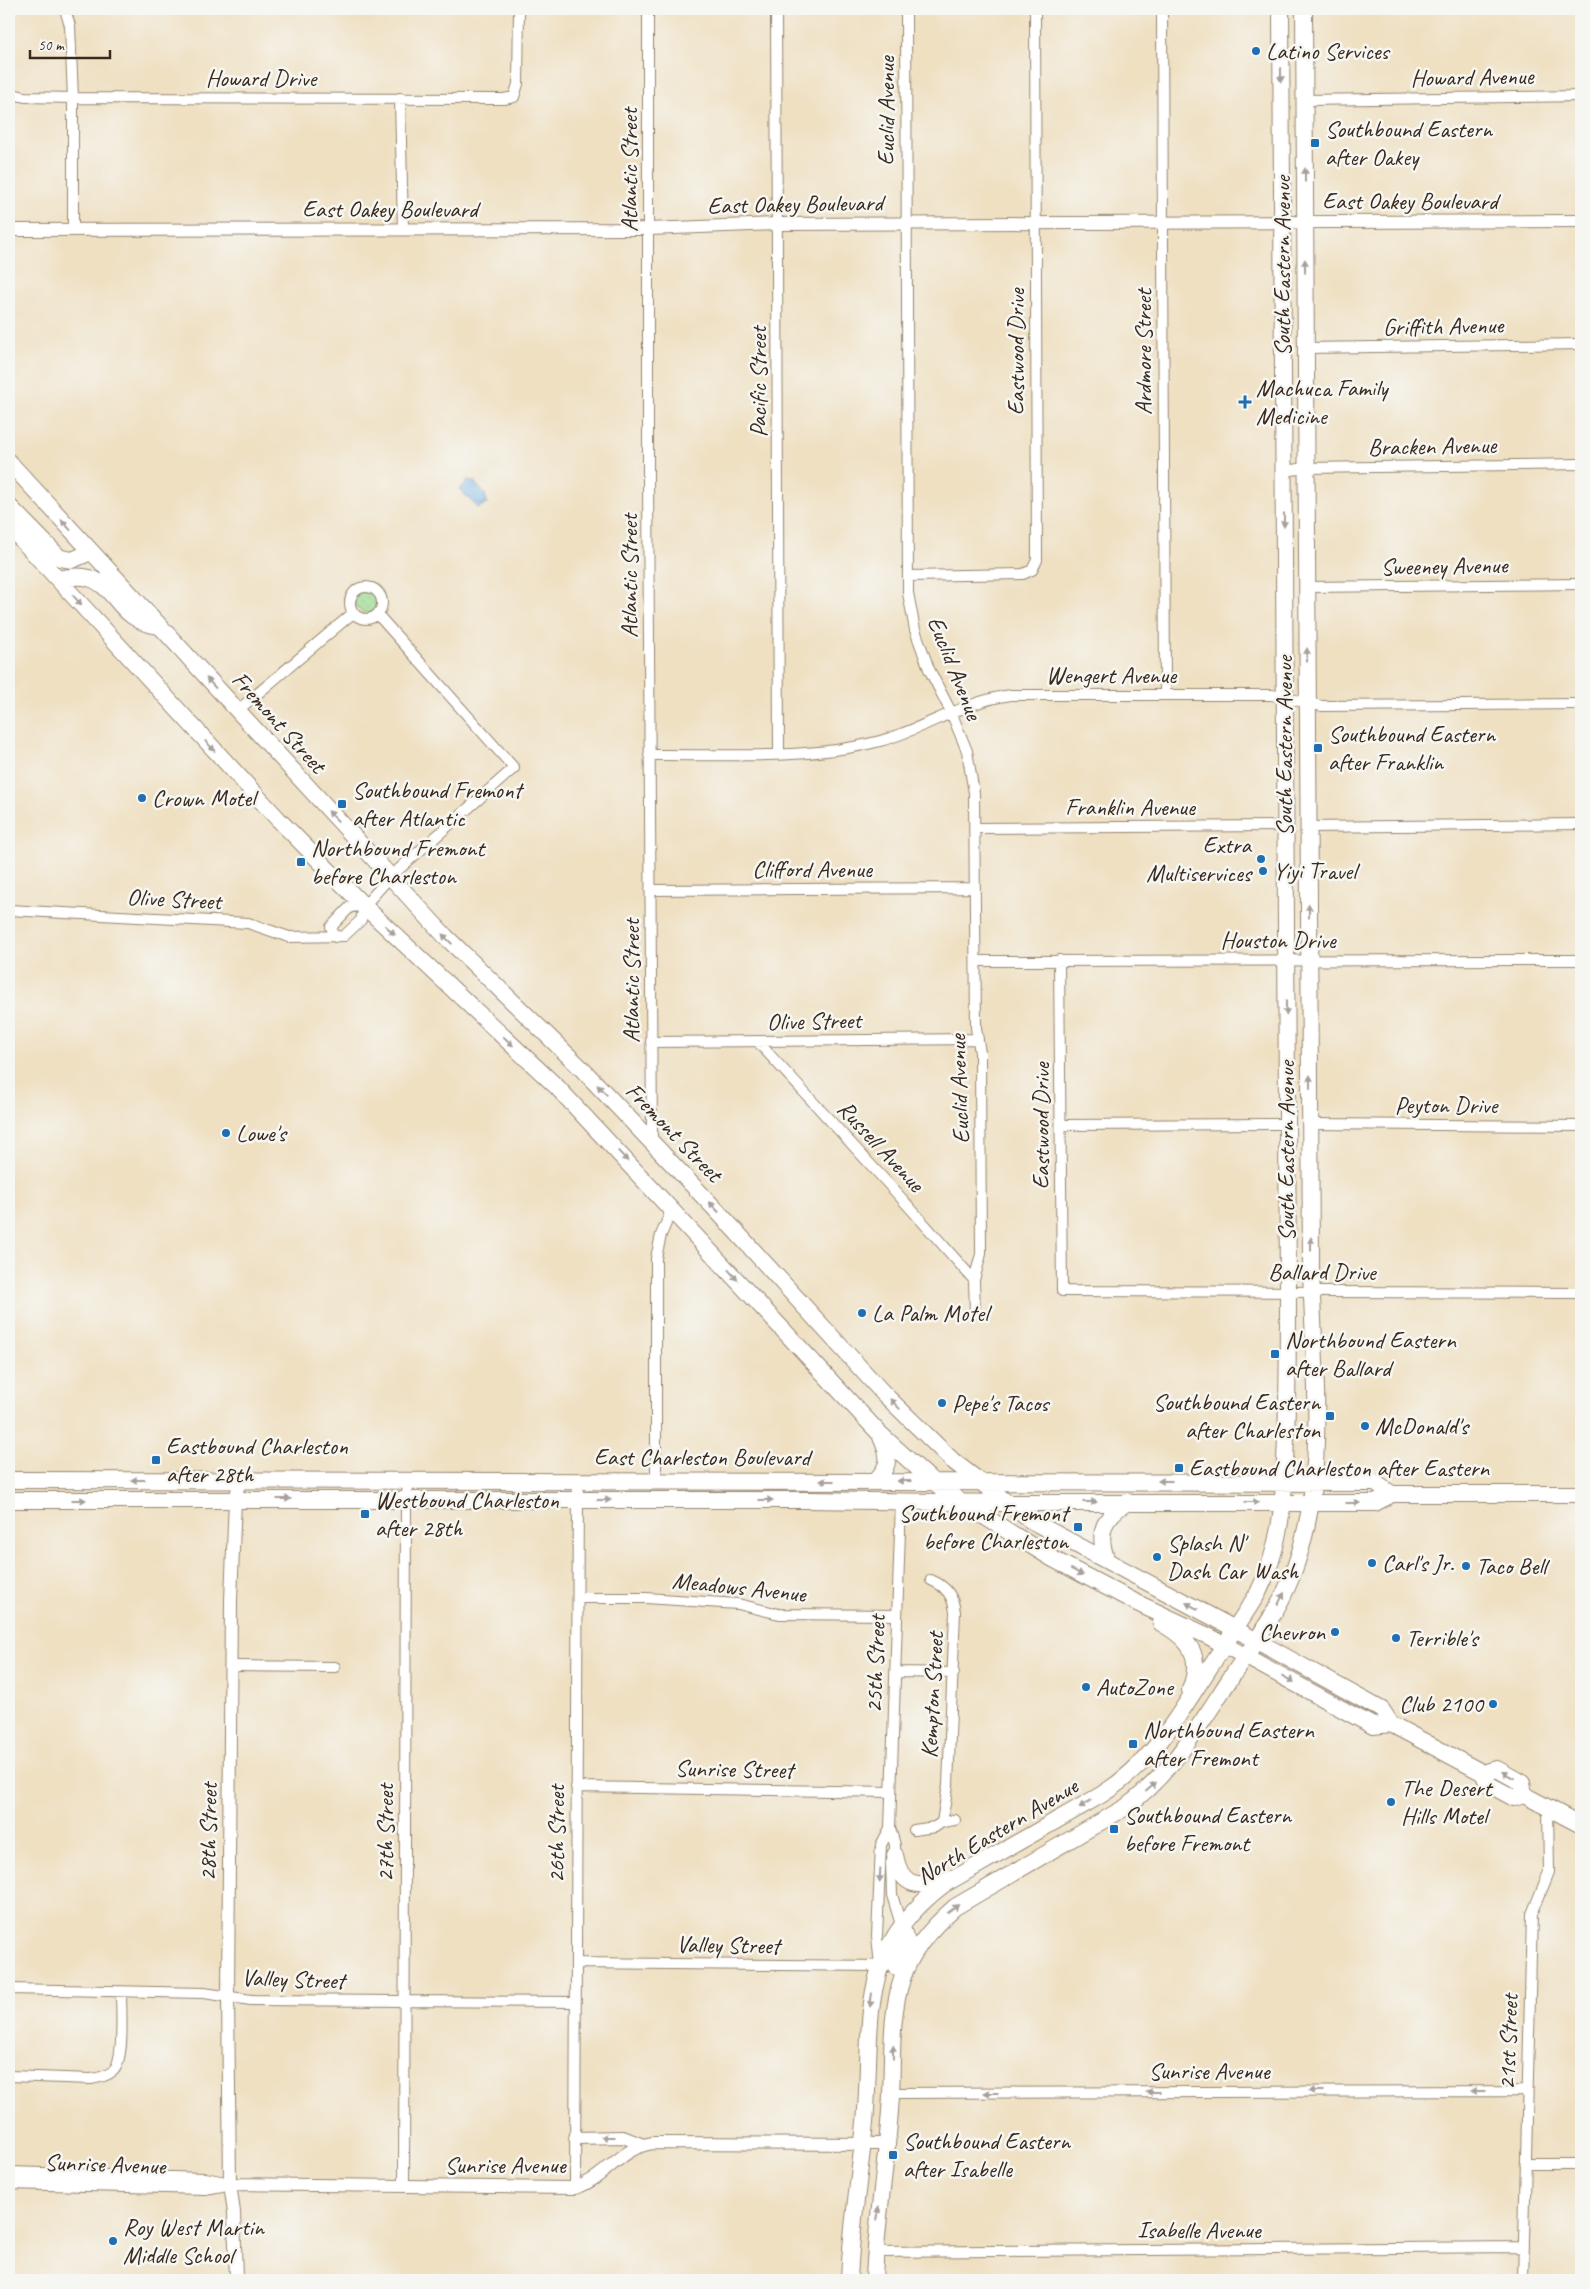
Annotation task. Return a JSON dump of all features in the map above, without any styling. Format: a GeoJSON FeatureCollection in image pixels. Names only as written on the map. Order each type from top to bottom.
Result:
{"type":"FeatureCollection","features":[{"type":"Feature","properties":{"kind":"main road","name":"South Eastern Avenue"},"geometry":{"type":"LineString","coordinates":[[1230,1637],[1258,1593],[1269,1571],[1280,1527],[1288,1414],[1281,9]]}},
{"type":"Feature","properties":{"kind":"main road","name":"South Eastern Avenue"},"geometry":{"type":"LineString","coordinates":[[1250,1648],[1281,1600],[1291,1579],[1301,1551],[1312,1503],[1314,1482],[1315,1399],[1310,1124],[1304,9]]}},
{"type":"Feature","properties":{"kind":"main road","name":"Fremont Street"},"geometry":{"type":"LineString","coordinates":[[9,462],[236,711],[446,937],[582,1069],[889,1398],[953,1462],[1030,1520],[1107,1561],[1230,1637],[1382,1710],[1390,1724],[1483,1773],[1488,1784],[1496,1789],[1514,1798],[1524,1795],[1581,1825]]}},
{"type":"Feature","properties":{"kind":"main road"},"geometry":{"type":"LineString","coordinates":[[9,506],[60,558],[72,560],[91,552]]}},
{"type":"Feature","properties":{"kind":"main road","name":"Fremont Street"},"geometry":{"type":"LineString","coordinates":[[9,526],[278,819],[364,906],[558,1087],[879,1432],[932,1481],[961,1502],[1053,1559],[1137,1603],[1230,1637]]}},
{"type":"Feature","properties":{"kind":"main road"},"geometry":{"type":"LineString","coordinates":[[58,579],[72,577],[94,580],[134,619],[146,624],[159,626]]}},
{"type":"Feature","properties":{"kind":"main road"},"geometry":{"type":"LineString","coordinates":[[876,1481],[886,1470],[888,1462],[887,1450],[879,1432]]}},
{"type":"Feature","properties":{"kind":"main road","name":"East Charleston Boulevard"},"geometry":{"type":"LineString","coordinates":[[9,1480],[1314,1482],[1375,1483],[1392,1494]]}},
{"type":"Feature","properties":{"kind":"main road"},"geometry":{"type":"LineString","coordinates":[[9,1496],[35,1480]]}},
{"type":"Feature","properties":{"kind":"main road","name":"East Charleston Boulevard"},"geometry":{"type":"LineString","coordinates":[[9,1500],[406,1499],[1006,1503],[1375,1503],[1392,1494],[1581,1494]]}},
{"type":"Feature","properties":{"kind":"main road"},"geometry":{"type":"LineString","coordinates":[[1107,1561],[1102,1539],[1106,1520],[1119,1507],[1128,1502]]}},
{"type":"Feature","properties":{"kind":"main road"},"geometry":{"type":"LineString","coordinates":[[1137,1603],[1148,1616],[1182,1636],[1193,1652],[1195,1660],[1194,1676],[1183,1708]]}},
{"type":"Feature","properties":{"kind":"main road","name":"North Eastern Avenue"},"geometry":{"type":"LineString","coordinates":[[849,2280],[851,2244],[863,2144],[869,2016],[872,1993],[880,1966],[902,1928],[930,1895],[958,1876],[1085,1805],[1126,1778],[1150,1755],[1230,1637]]}},
{"type":"Feature","properties":{"kind":"main road","name":"North Eastern Avenue"},"geometry":{"type":"LineString","coordinates":[[874,2280],[875,2252],[892,2093],[893,2024],[902,1978],[914,1954],[935,1925],[955,1907],[1126,1807],[1162,1777],[1182,1752],[1250,1648]]}},
{"type":"Feature","properties":{"kind":"main road"},"geometry":{"type":"LineString","coordinates":[[1036,1859],[1114,1801],[1124,1791],[1127,1783],[1126,1778]]}},
{"type":"Feature","properties":{"kind":"main road"},"geometry":{"type":"LineString","coordinates":[[895,1855],[901,1876],[914,1884],[929,1884],[958,1876]]}},
{"type":"Feature","properties":{"kind":"main road"},"geometry":{"type":"LineString","coordinates":[[893,2024],[887,1993],[891,1976],[907,1942],[902,1928]]}},
{"type":"Feature","properties":{"kind":"street"},"geometry":{"type":"LineString","coordinates":[[65,9],[70,26],[73,98],[73,230]]}},
{"type":"Feature","properties":{"kind":"street","name":"Howard Drive"},"geometry":{"type":"LineString","coordinates":[[9,93],[25,98],[504,99],[514,97],[518,84],[519,9]]}},
{"type":"Feature","properties":{"kind":"street","name":"Atlantic Street"},"geometry":{"type":"LineString","coordinates":[[648,9],[649,755],[652,1142]]}},
{"type":"Feature","properties":{"kind":"street","name":"Pacific Street"},"geometry":{"type":"LineString","coordinates":[[776,9],[779,754]]}},
{"type":"Feature","properties":{"kind":"street","name":"Euclid Avenue"},"geometry":{"type":"LineString","coordinates":[[906,9],[908,593],[915,630],[929,668],[951,712],[967,751],[974,793],[976,1028],[980,1052],[982,1254],[974,1280],[975,1313]]}},
{"type":"Feature","properties":{"kind":"street","name":"Eastwood Drive"},"geometry":{"type":"LineString","coordinates":[[908,576],[1023,574],[1032,570],[1036,560],[1034,9]]}},
{"type":"Feature","properties":{"kind":"street","name":"Ardmore Street"},"geometry":{"type":"LineString","coordinates":[[1162,9],[1165,695]]}},
{"type":"Feature","properties":{"kind":"street","name":"Howard Avenue"},"geometry":{"type":"LineString","coordinates":[[1304,100],[1581,96]]}},
{"type":"Feature","properties":{"kind":"street"},"geometry":{"type":"LineString","coordinates":[[400,98],[403,230]]}},
{"type":"Feature","properties":{"kind":"street","name":"East Oakey Boulevard"},"geometry":{"type":"LineString","coordinates":[[9,230],[649,229],[777,224],[1282,224],[1581,221]]}},
{"type":"Feature","properties":{"kind":"street","name":"Griffith Avenue"},"geometry":{"type":"LineString","coordinates":[[1306,348],[1581,344]]}},
{"type":"Feature","properties":{"kind":"street","name":"Bracken Avenue"},"geometry":{"type":"LineString","coordinates":[[1284,471],[1306,468],[1581,464]]}},
{"type":"Feature","properties":{"kind":"street","name":"Sweeney Avenue"},"geometry":{"type":"LineString","coordinates":[[1307,587],[1581,584]]}},
{"type":"Feature","properties":{"kind":"street"},"geometry":{"type":"LineString","coordinates":[[364,587],[375,589],[382,598],[382,608],[378,615],[372,619],[362,620],[353,613],[349,602],[354,592],[364,587]]}},
{"type":"Feature","properties":{"kind":"street"},"geometry":{"type":"LineString","coordinates":[[236,711],[353,613]]}},
{"type":"Feature","properties":{"kind":"street"},"geometry":{"type":"LineString","coordinates":[[364,906],[350,907],[332,927],[335,937],[344,936],[361,920],[364,906],[390,877],[514,768],[378,615]]}},
{"type":"Feature","properties":{"kind":"street","name":"Wengert Avenue"},"geometry":{"type":"LineString","coordinates":[[649,755],[779,754],[839,749],[880,741],[914,729],[987,698],[1011,695],[1272,695],[1322,706],[1581,704]]}},
{"type":"Feature","properties":{"kind":"street"},"geometry":{"type":"LineString","coordinates":[[1308,827],[1581,824]]}},
{"type":"Feature","properties":{"kind":"street","name":"Franklin Avenue"},"geometry":{"type":"LineString","coordinates":[[975,828],[1285,826]]}},
{"type":"Feature","properties":{"kind":"street","name":"Clifford Avenue"},"geometry":{"type":"LineString","coordinates":[[650,890],[975,888]]}},
{"type":"Feature","properties":{"kind":"street","name":"Olive Street"},"geometry":{"type":"LineString","coordinates":[[9,910],[248,922],[288,937],[335,937]]}},
{"type":"Feature","properties":{"kind":"street","name":"Eastwood Drive"},"geometry":{"type":"LineString","coordinates":[[1060,960],[1062,1291]]}},
{"type":"Feature","properties":{"kind":"street","name":"Houston Drive"},"geometry":{"type":"LineString","coordinates":[[976,961],[1581,960]]}},
{"type":"Feature","properties":{"kind":"street","name":"Olive Street"},"geometry":{"type":"LineString","coordinates":[[651,1042],[978,1039]]}},
{"type":"Feature","properties":{"kind":"street","name":"Russell Avenue"},"geometry":{"type":"LineString","coordinates":[[757,1041],[974,1280]]}},
{"type":"Feature","properties":{"kind":"street"},"geometry":{"type":"LineString","coordinates":[[1061,1125],[1287,1124]]}},
{"type":"Feature","properties":{"kind":"street","name":"Peyton Drive"},"geometry":{"type":"LineString","coordinates":[[1310,1124],[1581,1126]]}},
{"type":"Feature","properties":{"kind":"street"},"geometry":{"type":"LineString","coordinates":[[656,1481],[656,1258],[661,1235],[672,1209]]}},
{"type":"Feature","properties":{"kind":"street","name":"Ballard Drive"},"geometry":{"type":"LineString","coordinates":[[1062,1291],[1581,1293]]}},
{"type":"Feature","properties":{"kind":"street","name":"28th Street"},"geometry":{"type":"LineString","coordinates":[[236,2280],[234,2212],[230,2184],[228,1996],[231,1666],[235,1499],[240,1481]]}},
{"type":"Feature","properties":{"kind":"street","name":"27th Street"},"geometry":{"type":"LineString","coordinates":[[404,2186],[406,1499],[409,1481]]}},
{"type":"Feature","properties":{"kind":"street","name":"26th Street"},"geometry":{"type":"LineString","coordinates":[[574,2188],[578,1481]]}},
{"type":"Feature","properties":{"kind":"street","name":"25th Street"},"geometry":{"type":"LineString","coordinates":[[901,1501],[890,1828],[895,1845],[895,1855],[891,1863],[892,1895],[902,1928]]}},
{"type":"Feature","properties":{"kind":"street","name":"Kempton Street"},"geometry":{"type":"LineString","coordinates":[[932,1580],[947,1590],[953,1600],[955,1612],[948,1785],[942,1822]]}},
{"type":"Feature","properties":{"kind":"street","name":"Meadows Avenue"},"geometry":{"type":"LineString","coordinates":[[578,1598],[646,1598],[738,1604],[779,1614],[897,1615]]}},
{"type":"Feature","properties":{"kind":"street"},"geometry":{"type":"LineString","coordinates":[[231,1666],[335,1667]]}},
{"type":"Feature","properties":{"kind":"street"},"geometry":{"type":"LineString","coordinates":[[895,1672],[954,1673]]}},
{"type":"Feature","properties":{"kind":"street","name":"Sunrise Street"},"geometry":{"type":"LineString","coordinates":[[576,1787],[891,1792]]}},
{"type":"Feature","properties":{"kind":"street","name":"21st Street"},"geometry":{"type":"LineString","coordinates":[[1523,2280],[1532,1914],[1549,1872],[1548,1807]]}},
{"type":"Feature","properties":{"kind":"street"},"geometry":{"type":"LineString","coordinates":[[914,1830],[935,1827],[942,1822],[955,1820]]}},
{"type":"Feature","properties":{"kind":"street","name":"25th Street"},"geometry":{"type":"LineString","coordinates":[[880,1966],[877,1936],[881,1844],[890,1828]]}},
{"type":"Feature","properties":{"kind":"street","name":"Valley Street"},"geometry":{"type":"LineString","coordinates":[[576,1963],[880,1966]]}},
{"type":"Feature","properties":{"kind":"street","name":"Valley Street"},"geometry":{"type":"LineString","coordinates":[[9,1990],[204,1994],[251,2000],[575,2002]]}},
{"type":"Feature","properties":{"kind":"street"},"geometry":{"type":"LineString","coordinates":[[9,2076],[91,2079],[100,2078],[114,2070],[120,2058],[121,1993]]}},
{"type":"Feature","properties":{"kind":"street","name":"Sunrise Avenue"},"geometry":{"type":"LineString","coordinates":[[892,2093],[1527,2091]]}},
{"type":"Feature","properties":{"kind":"street"},"geometry":{"type":"LineString","coordinates":[[574,2138],[622,2137],[641,2144]]}},
{"type":"Feature","properties":{"kind":"street","name":"Sunrise Avenue"},"geometry":{"type":"LineString","coordinates":[[9,2183],[205,2188],[230,2184],[574,2188],[599,2175],[641,2144],[653,2142],[887,2144]]}},
{"type":"Feature","properties":{"kind":"street"},"geometry":{"type":"LineString","coordinates":[[1526,2164],[1581,2164]]}},
{"type":"Feature","properties":{"kind":"street","name":"Sunrise Avenue"},"geometry":{"type":"LineString","coordinates":[[9,2173],[205,2179],[230,2184]]}},
{"type":"Feature","properties":{"kind":"street","name":"28th Street"},"geometry":{"type":"LineString","coordinates":[[228,2280],[226,2213],[230,2184]]}},
{"type":"Feature","properties":{"kind":"street","name":"Isabelle Avenue"},"geometry":{"type":"LineString","coordinates":[[875,2252],[1524,2248]]}},
{"type":"Feature","properties":{"kind":"green space"},"geometry":{"type":"Polygon","coordinates":[[[368,583],[378,588],[383,598],[378,608],[368,613],[358,608],[353,598],[358,588],[368,583]]]}},
{"type":"Feature","properties":{"kind":"water"},"geometry":{"type":"Polygon","coordinates":[[[467,480],[475,481],[485,494],[487,503],[478,508],[459,489],[466,484],[467,480]]]}},
{"type":"Feature","properties":{"kind":"place","name":"Latino Services"},"geometry":{"type":"Point","coordinates":[1256,51]}},
{"type":"Feature","properties":{"kind":"place","name":"Southbound Eastern after Oakey"},"geometry":{"type":"Point","coordinates":[1315,143]}},
{"type":"Feature","properties":{"kind":"place","name":"Machuca Family Medicine"},"geometry":{"type":"Point","coordinates":[1245,402]}},
{"type":"Feature","properties":{"kind":"place","name":"Southbound Eastern after Franklin"},"geometry":{"type":"Point","coordinates":[1318,748]}},
{"type":"Feature","properties":{"kind":"place","name":"Crown Motel"},"geometry":{"type":"Point","coordinates":[142,798]}},
{"type":"Feature","properties":{"kind":"place","name":"Southbound Fremont after Atlantic"},"geometry":{"type":"Point","coordinates":[342,804]}},
{"type":"Feature","properties":{"kind":"place","name":"Extra Multiservices"},"geometry":{"type":"Point","coordinates":[1261,859]}},
{"type":"Feature","properties":{"kind":"place","name":"Northbound Fremont before Charleston"},"geometry":{"type":"Point","coordinates":[301,862]}},
{"type":"Feature","properties":{"kind":"place","name":"Yiyi Travel"},"geometry":{"type":"Point","coordinates":[1263,871]}},
{"type":"Feature","properties":{"kind":"place","name":"Lowe's"},"geometry":{"type":"Point","coordinates":[226,1133]}},
{"type":"Feature","properties":{"kind":"place","name":"La Palm Motel"},"geometry":{"type":"Point","coordinates":[862,1313]}},
{"type":"Feature","properties":{"kind":"place","name":"Northbound Eastern after Ballard"},"geometry":{"type":"Point","coordinates":[1275,1354]}},
{"type":"Feature","properties":{"kind":"place","name":"Pepe's Tacos"},"geometry":{"type":"Point","coordinates":[942,1403]}},
{"type":"Feature","properties":{"kind":"place","name":"Southbound Eastern after Charleston"},"geometry":{"type":"Point","coordinates":[1330,1416]}},
{"type":"Feature","properties":{"kind":"place","name":"McDonald's"},"geometry":{"type":"Point","coordinates":[1365,1426]}},
{"type":"Feature","properties":{"kind":"place","name":"Eastbound Charleston after 28th"},"geometry":{"type":"Point","coordinates":[156,1460]}},
{"type":"Feature","properties":{"kind":"place","name":"Eastbound Charleston after Eastern"},"geometry":{"type":"Point","coordinates":[1179,1468]}},
{"type":"Feature","properties":{"kind":"place","name":"Westbound Charleston after 28th"},"geometry":{"type":"Point","coordinates":[365,1514]}},
{"type":"Feature","properties":{"kind":"place","name":"Southbound Fremont before Charleston"},"geometry":{"type":"Point","coordinates":[1078,1527]}},
{"type":"Feature","properties":{"kind":"place","name":"Splash N' Dash Car Wash"},"geometry":{"type":"Point","coordinates":[1157,1557]}},
{"type":"Feature","properties":{"kind":"place","name":"Carl's Jr."},"geometry":{"type":"Point","coordinates":[1372,1563]}},
{"type":"Feature","properties":{"kind":"place","name":"Taco Bell"},"geometry":{"type":"Point","coordinates":[1466,1566]}},
{"type":"Feature","properties":{"kind":"place","name":"Chevron"},"geometry":{"type":"Point","coordinates":[1335,1632]}},
{"type":"Feature","properties":{"kind":"place","name":"Terrible's"},"geometry":{"type":"Point","coordinates":[1396,1638]}},
{"type":"Feature","properties":{"kind":"place","name":"AutoZone"},"geometry":{"type":"Point","coordinates":[1086,1687]}},
{"type":"Feature","properties":{"kind":"place","name":"Club 2100"},"geometry":{"type":"Point","coordinates":[1493,1704]}},
{"type":"Feature","properties":{"kind":"place","name":"Northbound Eastern after Fremont"},"geometry":{"type":"Point","coordinates":[1133,1744]}},
{"type":"Feature","properties":{"kind":"place","name":"The Desert Hills Motel"},"geometry":{"type":"Point","coordinates":[1391,1802]}},
{"type":"Feature","properties":{"kind":"place","name":"Southbound Eastern before Fremont"},"geometry":{"type":"Point","coordinates":[1114,1829]}},
{"type":"Feature","properties":{"kind":"place","name":"Southbound Eastern after Isabelle"},"geometry":{"type":"Point","coordinates":[893,2155]}},
{"type":"Feature","properties":{"kind":"place","name":"Roy West Martin Middle School"},"geometry":{"type":"Point","coordinates":[113,2241]}}]}
